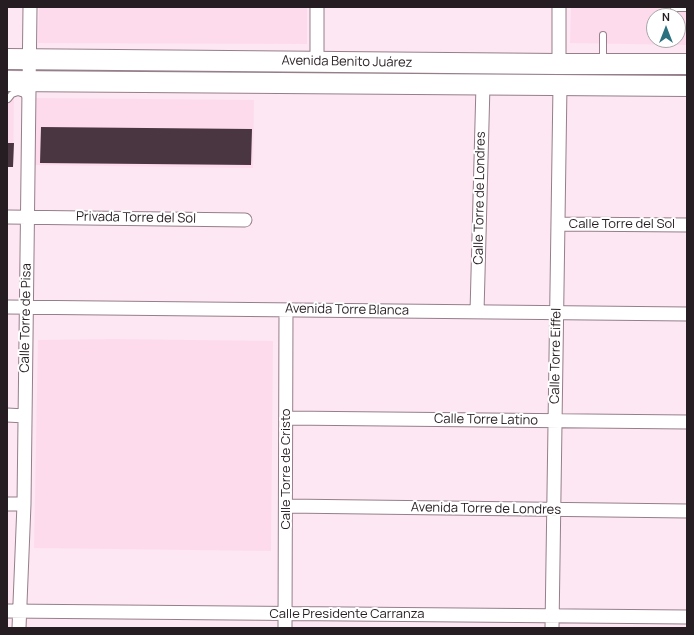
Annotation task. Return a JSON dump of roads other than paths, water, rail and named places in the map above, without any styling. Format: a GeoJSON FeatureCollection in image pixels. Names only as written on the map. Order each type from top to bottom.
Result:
{"type":"FeatureCollection","features":[{"type":"Feature","properties":{"kind":"main road","name":"Avenida Benito Juárez"},"geometry":{"type":"LineString","coordinates":[[7,59],[687,64]]}},
{"type":"Feature","properties":{"kind":"main road"},"geometry":{"type":"LineString","coordinates":[[205,81],[238,74],[302,71],[312,67],[317,62]]}},
{"type":"Feature","properties":{"kind":"main road","name":"Avenida Benito Juárez"},"geometry":{"type":"LineString","coordinates":[[15,90],[205,81],[687,86]]}},
{"type":"Feature","properties":{"kind":"street","name":"Calle Torre de Pisa"},"geometry":{"type":"LineString","coordinates":[[19,628],[13,611],[24,504],[27,217],[15,90],[29,59],[30,7]]}},
{"type":"Feature","properties":{"kind":"street"},"geometry":{"type":"LineString","coordinates":[[317,62],[318,7]]}},
{"type":"Feature","properties":{"kind":"street"},"geometry":{"type":"LineString","coordinates":[[559,7],[559,64]]}},
{"type":"Feature","properties":{"kind":"street","name":"Calle Torre de Londres"},"geometry":{"type":"LineString","coordinates":[[477,312],[483,85]]}},
{"type":"Feature","properties":{"kind":"street","name":"Calle Torre Eiffel"},"geometry":{"type":"LineString","coordinates":[[552,622],[560,85]]}},
{"type":"Feature","properties":{"kind":"street","name":"Privada Torre del Sol"},"geometry":{"type":"LineString","coordinates":[[7,217],[246,220]]}},
{"type":"Feature","properties":{"kind":"street","name":"Calle Torre del Sol"},"geometry":{"type":"LineString","coordinates":[[558,224],[687,224]]}},
{"type":"Feature","properties":{"kind":"street","name":"Avenida Torre Blanca"},"geometry":{"type":"LineString","coordinates":[[7,307],[687,314]]}},
{"type":"Feature","properties":{"kind":"street","name":"Calle Torre de Cristo"},"geometry":{"type":"LineString","coordinates":[[285,628],[286,310]]}},
{"type":"Feature","properties":{"kind":"street"},"geometry":{"type":"LineString","coordinates":[[7,415],[25,416]]}},
{"type":"Feature","properties":{"kind":"street","name":"Calle Torre Latino"},"geometry":{"type":"LineString","coordinates":[[286,418],[687,422]]}},
{"type":"Feature","properties":{"kind":"street"},"geometry":{"type":"LineString","coordinates":[[7,504],[24,504]]}},
{"type":"Feature","properties":{"kind":"street","name":"Avenida Torre de Londres"},"geometry":{"type":"LineString","coordinates":[[286,506],[687,511]]}},
{"type":"Feature","properties":{"kind":"street","name":"Calle Presidente Carranza"},"geometry":{"type":"LineString","coordinates":[[13,611],[286,613],[552,622],[687,617]]}},
{"type":"Feature","properties":{"kind":"lane"},"geometry":{"type":"LineString","coordinates":[[602,64],[603,35]]}}]}
